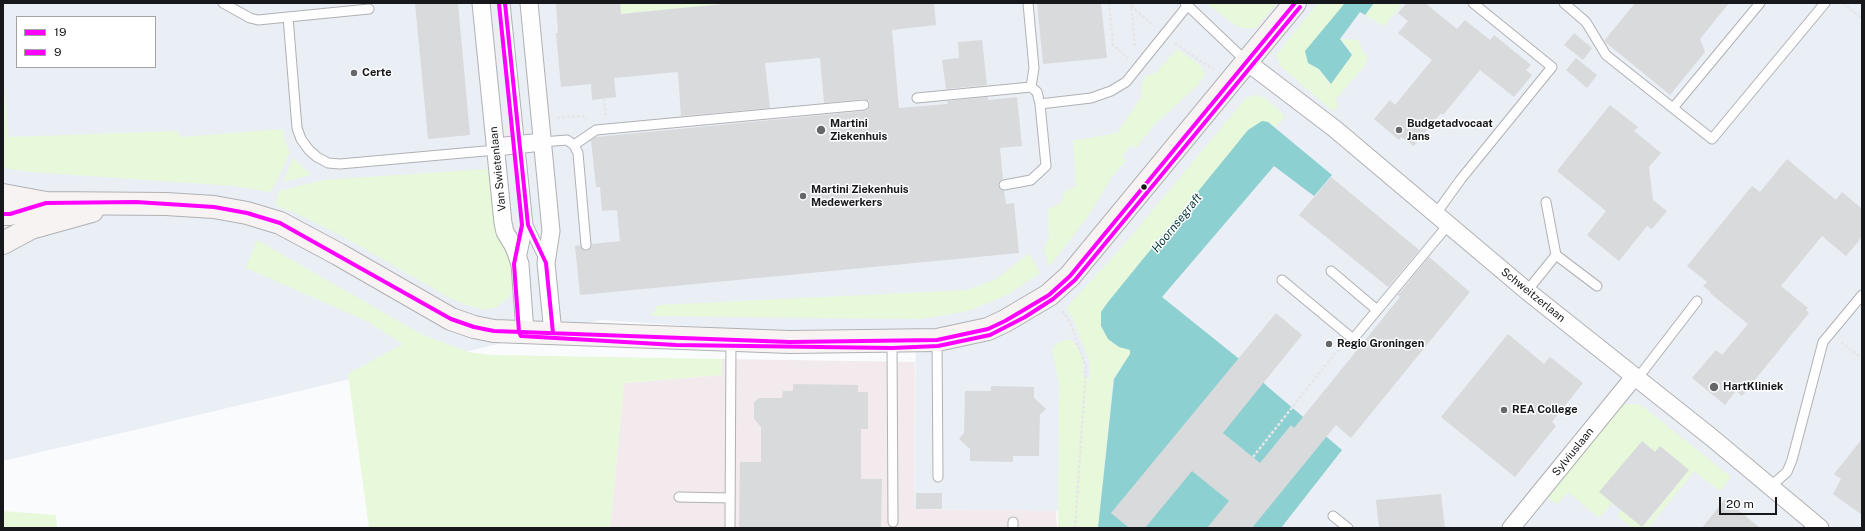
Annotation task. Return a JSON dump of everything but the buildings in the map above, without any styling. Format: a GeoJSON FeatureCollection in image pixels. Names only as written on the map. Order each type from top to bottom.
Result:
{"type":"FeatureCollection","features":[{"type":"Feature","properties":{"kind":"street","name":"Van Swietenlaan"},"geometry":{"type":"LineString","coordinates":[[481,3],[505,232],[514,247],[520,264],[525,332]]}},
{"type":"Feature","properties":{"kind":"street"},"geometry":{"type":"LineString","coordinates":[[530,3],[551,231],[546,263],[553,333]]}},
{"type":"Feature","properties":{"kind":"street"},"geometry":{"type":"LineString","coordinates":[[3,195],[46,203],[136,202],[214,207],[248,213],[280,223],[338,254],[451,319],[474,327],[494,331],[731,340],[892,342],[937,340],[988,329],[1022,312],[1049,295],[1070,276],[1234,79],[1295,3]]}},
{"type":"Feature","properties":{"kind":"street","name":"Schweitzerlaan"},"geometry":{"type":"LineString","coordinates":[[1247,62],[1335,129],[1527,291],[1771,486],[1820,528]]}},
{"type":"Feature","properties":{"kind":"street"},"geometry":{"type":"LineString","coordinates":[[496,148],[542,142]]}},
{"type":"Feature","properties":{"kind":"street"},"geometry":{"type":"LineString","coordinates":[[3,243],[24,231],[75,214],[136,202]]}},
{"type":"Feature","properties":{"kind":"street"},"geometry":{"type":"LineString","coordinates":[[3,214],[10,214],[46,203]]}},
{"type":"Feature","properties":{"kind":"street","name":"Sylviuslaan"},"geometry":{"type":"LineString","coordinates":[[1511,528],[1636,378]]}},
{"type":"Feature","properties":{"kind":"lane"},"geometry":{"type":"LineString","coordinates":[[223,3],[250,18],[258,20],[369,9]]}},
{"type":"Feature","properties":{"kind":"lane"},"geometry":{"type":"LineString","coordinates":[[505,3],[528,225],[520,264]]}},
{"type":"Feature","properties":{"kind":"lane"},"geometry":{"type":"LineString","coordinates":[[1028,3],[1034,68],[1031,88]]}},
{"type":"Feature","properties":{"kind":"lane"},"geometry":{"type":"LineString","coordinates":[[1282,280],[1353,339],[1377,310],[1442,220],[1461,179],[1552,67],[1473,3]]}},
{"type":"Feature","properties":{"kind":"lane"},"geometry":{"type":"LineString","coordinates":[[1564,3],[1586,22],[1606,55],[1712,139],[1825,3]]}},
{"type":"Feature","properties":{"kind":"lane"},"geometry":{"type":"LineString","coordinates":[[1673,108],[1760,3]]}},
{"type":"Feature","properties":{"kind":"lane"},"geometry":{"type":"LineString","coordinates":[[1040,104],[1091,98],[1111,91],[1126,82],[1187,4],[1247,62]]}},
{"type":"Feature","properties":{"kind":"lane"},"geometry":{"type":"LineString","coordinates":[[288,17],[297,128],[301,139],[309,150],[317,157],[328,163],[340,164],[496,148]]}},
{"type":"Feature","properties":{"kind":"lane"},"geometry":{"type":"LineString","coordinates":[[917,98],[1031,88],[1037,92],[1040,104],[1046,166],[1031,180],[1004,185]]}},
{"type":"Feature","properties":{"kind":"lane"},"geometry":{"type":"LineString","coordinates":[[574,145],[596,130],[864,105]]}},
{"type":"Feature","properties":{"kind":"lane"},"geometry":{"type":"LineString","coordinates":[[542,142],[567,140],[574,145],[578,153],[586,245]]}},
{"type":"Feature","properties":{"kind":"lane"},"geometry":{"type":"LineString","coordinates":[[1546,202],[1556,255],[1597,286]]}},
{"type":"Feature","properties":{"kind":"lane"},"geometry":{"type":"LineString","coordinates":[[528,225],[546,263]]}},
{"type":"Feature","properties":{"kind":"lane"},"geometry":{"type":"LineString","coordinates":[[1527,291],[1556,255]]}},
{"type":"Feature","properties":{"kind":"lane"},"geometry":{"type":"LineString","coordinates":[[1331,271],[1377,310]]}},
{"type":"Feature","properties":{"kind":"lane"},"geometry":{"type":"LineString","coordinates":[[1771,486],[1787,472],[1792,460],[1823,342],[1862,295]]}},
{"type":"Feature","properties":{"kind":"lane"},"geometry":{"type":"LineString","coordinates":[[1636,378],[1697,301]]}},
{"type":"Feature","properties":{"kind":"lane"},"geometry":{"type":"LineString","coordinates":[[730,528],[731,340]]}},
{"type":"Feature","properties":{"kind":"lane"},"geometry":{"type":"LineString","coordinates":[[937,340],[938,477]]}},
{"type":"Feature","properties":{"kind":"lane"},"geometry":{"type":"LineString","coordinates":[[892,342],[893,522]]}},
{"type":"Feature","properties":{"kind":"lane"},"geometry":{"type":"LineString","coordinates":[[679,497],[730,498]]}},
{"type":"Feature","properties":{"kind":"lane"},"geometry":{"type":"LineString","coordinates":[[1333,516],[1348,528]]}},
{"type":"Feature","properties":{"kind":"path"},"geometry":{"type":"LineString","coordinates":[[1110,3],[1113,45],[1139,67]]}},
{"type":"Feature","properties":{"kind":"path"},"geometry":{"type":"LineString","coordinates":[[1131,4],[1136,3]]}},
{"type":"Feature","properties":{"kind":"path"},"geometry":{"type":"LineString","coordinates":[[1844,3],[1862,19]]}},
{"type":"Feature","properties":{"kind":"path"},"geometry":{"type":"LineString","coordinates":[[1129,58],[1135,50],[1131,4]]}},
{"type":"Feature","properties":{"kind":"path"},"geometry":{"type":"LineString","coordinates":[[1131,4],[1164,35],[1203,63],[1234,79]]}},
{"type":"Feature","properties":{"kind":"path"},"geometry":{"type":"LineString","coordinates":[[598,115],[606,114],[604,99]]}},
{"type":"Feature","properties":{"kind":"path"},"geometry":{"type":"LineString","coordinates":[[540,117],[551,116],[558,118],[591,115]]}},
{"type":"Feature","properties":{"kind":"path"},"geometry":{"type":"LineString","coordinates":[[583,116],[596,130]]}},
{"type":"Feature","properties":{"kind":"path"},"geometry":{"type":"LineString","coordinates":[[1049,295],[1070,322],[1086,367],[1075,528]]}},
{"type":"Feature","properties":{"kind":"path"},"geometry":{"type":"LineString","coordinates":[[1829,333],[1862,358]]}},
{"type":"Feature","properties":{"kind":"path"},"geometry":{"type":"LineString","coordinates":[[1253,457],[1336,352]]}},
{"type":"Feature","properties":{"kind":"shaded area"},"geometry":{"type":"Polygon","coordinates":[[[3,3],[1862,3],[1862,528],[1087,528],[1088,516],[1056,511],[914,509],[916,329],[771,331],[600,320],[3,461],[3,3]]]}},
{"type":"Feature","properties":{"kind":"shaded area"},"geometry":{"type":"Polygon","coordinates":[[[722,359],[915,362],[914,509],[1056,511],[1057,528],[610,528],[624,383],[722,375],[722,359]]]}},
{"type":"Feature","properties":{"kind":"green space"},"geometry":{"type":"Polygon","coordinates":[[[620,3],[733,3],[621,14],[620,3]]]}},
{"type":"Feature","properties":{"kind":"green space"},"geometry":{"type":"Polygon","coordinates":[[[1206,3],[1215,3],[1219,5],[1221,3],[1239,3],[1241,5],[1242,3],[1277,3],[1256,28],[1246,29],[1235,25],[1206,3]]]}},
{"type":"Feature","properties":{"kind":"green space"},"geometry":{"type":"Polygon","coordinates":[[[1318,3],[1345,3],[1306,51],[1308,63],[1319,69],[1329,83],[1352,53],[1340,39],[1359,40],[1362,51],[1368,57],[1364,66],[1336,99],[1338,107],[1333,111],[1281,67],[1276,55],[1318,3]]]}},
{"type":"Feature","properties":{"kind":"green space"},"geometry":{"type":"Polygon","coordinates":[[[1374,3],[1402,4],[1384,26],[1365,15],[1374,3]]]}},
{"type":"Feature","properties":{"kind":"green space"},"geometry":{"type":"Polygon","coordinates":[[[1177,49],[1200,65],[1205,74],[1198,85],[1155,124],[1136,148],[1131,145],[1122,157],[1126,160],[1113,175],[1086,219],[1049,267],[1044,248],[1049,238],[1048,209],[1061,203],[1064,192],[1076,186],[1073,141],[1117,133],[1142,96],[1141,85],[1146,76],[1156,73],[1177,49]]]}},
{"type":"Feature","properties":{"kind":"green space"},"geometry":{"type":"Polygon","coordinates":[[[3,70],[9,137],[177,131],[181,137],[283,129],[285,141],[290,153],[271,192],[235,186],[32,172],[3,168],[3,70]]]}},
{"type":"Feature","properties":{"kind":"green space"},"geometry":{"type":"Polygon","coordinates":[[[1254,95],[1265,98],[1285,116],[1275,128],[1268,122],[1108,339],[1119,347],[1130,350],[1130,354],[1113,379],[1098,528],[1058,528],[1059,383],[1052,350],[1057,343],[1068,339],[1073,341],[1083,358],[1083,375],[1090,380],[1089,360],[1073,319],[1066,308],[1122,247],[1246,98],[1254,95]]]}},
{"type":"Feature","properties":{"kind":"green space"},"geometry":{"type":"Polygon","coordinates":[[[293,158],[311,175],[283,182],[293,158]]]}},
{"type":"Feature","properties":{"kind":"green space"},"geometry":{"type":"Polygon","coordinates":[[[491,169],[498,235],[511,256],[514,282],[513,290],[508,298],[496,307],[486,310],[466,305],[450,298],[344,237],[298,214],[275,205],[279,191],[323,180],[491,169]]]}},
{"type":"Feature","properties":{"kind":"green space"},"geometry":{"type":"Polygon","coordinates":[[[257,240],[419,333],[468,352],[492,355],[722,359],[722,375],[624,383],[610,528],[369,528],[348,374],[403,344],[367,321],[246,268],[257,240]]]}},
{"type":"Feature","properties":{"kind":"green space"},"geometry":{"type":"Polygon","coordinates":[[[1029,253],[1040,273],[1007,295],[968,311],[921,319],[651,316],[658,305],[968,290],[998,278],[1029,253]]]}},
{"type":"Feature","properties":{"kind":"green space"},"geometry":{"type":"Polygon","coordinates":[[[1636,404],[1642,406],[1731,477],[1720,491],[1694,471],[1648,528],[1632,528],[1617,515],[1621,510],[1643,527],[1689,470],[1660,446],[1655,452],[1642,441],[1600,492],[1612,503],[1599,518],[1568,492],[1557,504],[1548,498],[1547,494],[1616,411],[1624,405],[1636,404]]]}},
{"type":"Feature","properties":{"kind":"green space"},"geometry":{"type":"Polygon","coordinates":[[[3,511],[56,515],[57,528],[3,528],[3,511]]]}},
{"type":"Feature","properties":{"kind":"water"},"geometry":{"type":"Polygon","coordinates":[[[1345,3],[1374,3],[1365,15],[1360,12],[1340,39],[1352,55],[1331,84],[1319,69],[1308,63],[1305,51],[1345,3]]]}},
{"type":"Feature","properties":{"kind":"water","name":"Hoornsegraft"},"geometry":{"type":"Polygon","coordinates":[[[1262,121],[1268,122],[1332,175],[1314,196],[1274,166],[1162,297],[1238,358],[1268,387],[1342,450],[1281,528],[1098,528],[1114,379],[1130,354],[1130,350],[1119,347],[1108,339],[1101,326],[1101,312],[1248,130],[1262,121]]]}},
{"type":"Feature","properties":{"kind":"transit line","name":"19"},"geometry":{"type":"LineString","coordinates":[[505,3],[528,225],[546,263],[553,333]]}},
{"type":"Feature","properties":{"kind":"transit line","name":"19"},"geometry":{"type":"LineString","coordinates":[[3,214],[10,214],[46,203],[136,202],[214,207],[247,213],[280,223],[451,319],[474,327],[494,331],[790,342],[937,340],[988,329],[1005,321],[1049,295],[1070,276],[1295,3]]}},
{"type":"Feature","properties":{"kind":"transit line","name":"9"},"geometry":{"type":"LineString","coordinates":[[499,4],[522,225],[514,264],[519,332],[521,336],[676,345],[892,348],[938,346],[990,335],[1025,317],[1053,299],[1075,280],[1300,7]]}},
{"type":"Feature","properties":{"kind":"place","name":"Certe"},"geometry":{"type":"Point","coordinates":[354,73]}},
{"type":"Feature","properties":{"kind":"place","name":"Martini Ziekenhuis"},"geometry":{"type":"Point","coordinates":[821,130]}},
{"type":"Feature","properties":{"kind":"place","name":"Budgetadvocaat Jans"},"geometry":{"type":"Point","coordinates":[1399,130]}},
{"type":"Feature","properties":{"kind":"place","name":"Martini Ziekenhuis Medewerkers"},"geometry":{"type":"Point","coordinates":[803,196]}},
{"type":"Feature","properties":{"kind":"place","name":"Regio Groningen"},"geometry":{"type":"Point","coordinates":[1329,344]}},
{"type":"Feature","properties":{"kind":"place","name":"HartKliniek"},"geometry":{"type":"Point","coordinates":[1714,387]}},
{"type":"Feature","properties":{"kind":"place","name":"REA College"},"geometry":{"type":"Point","coordinates":[1504,410]}}]}
